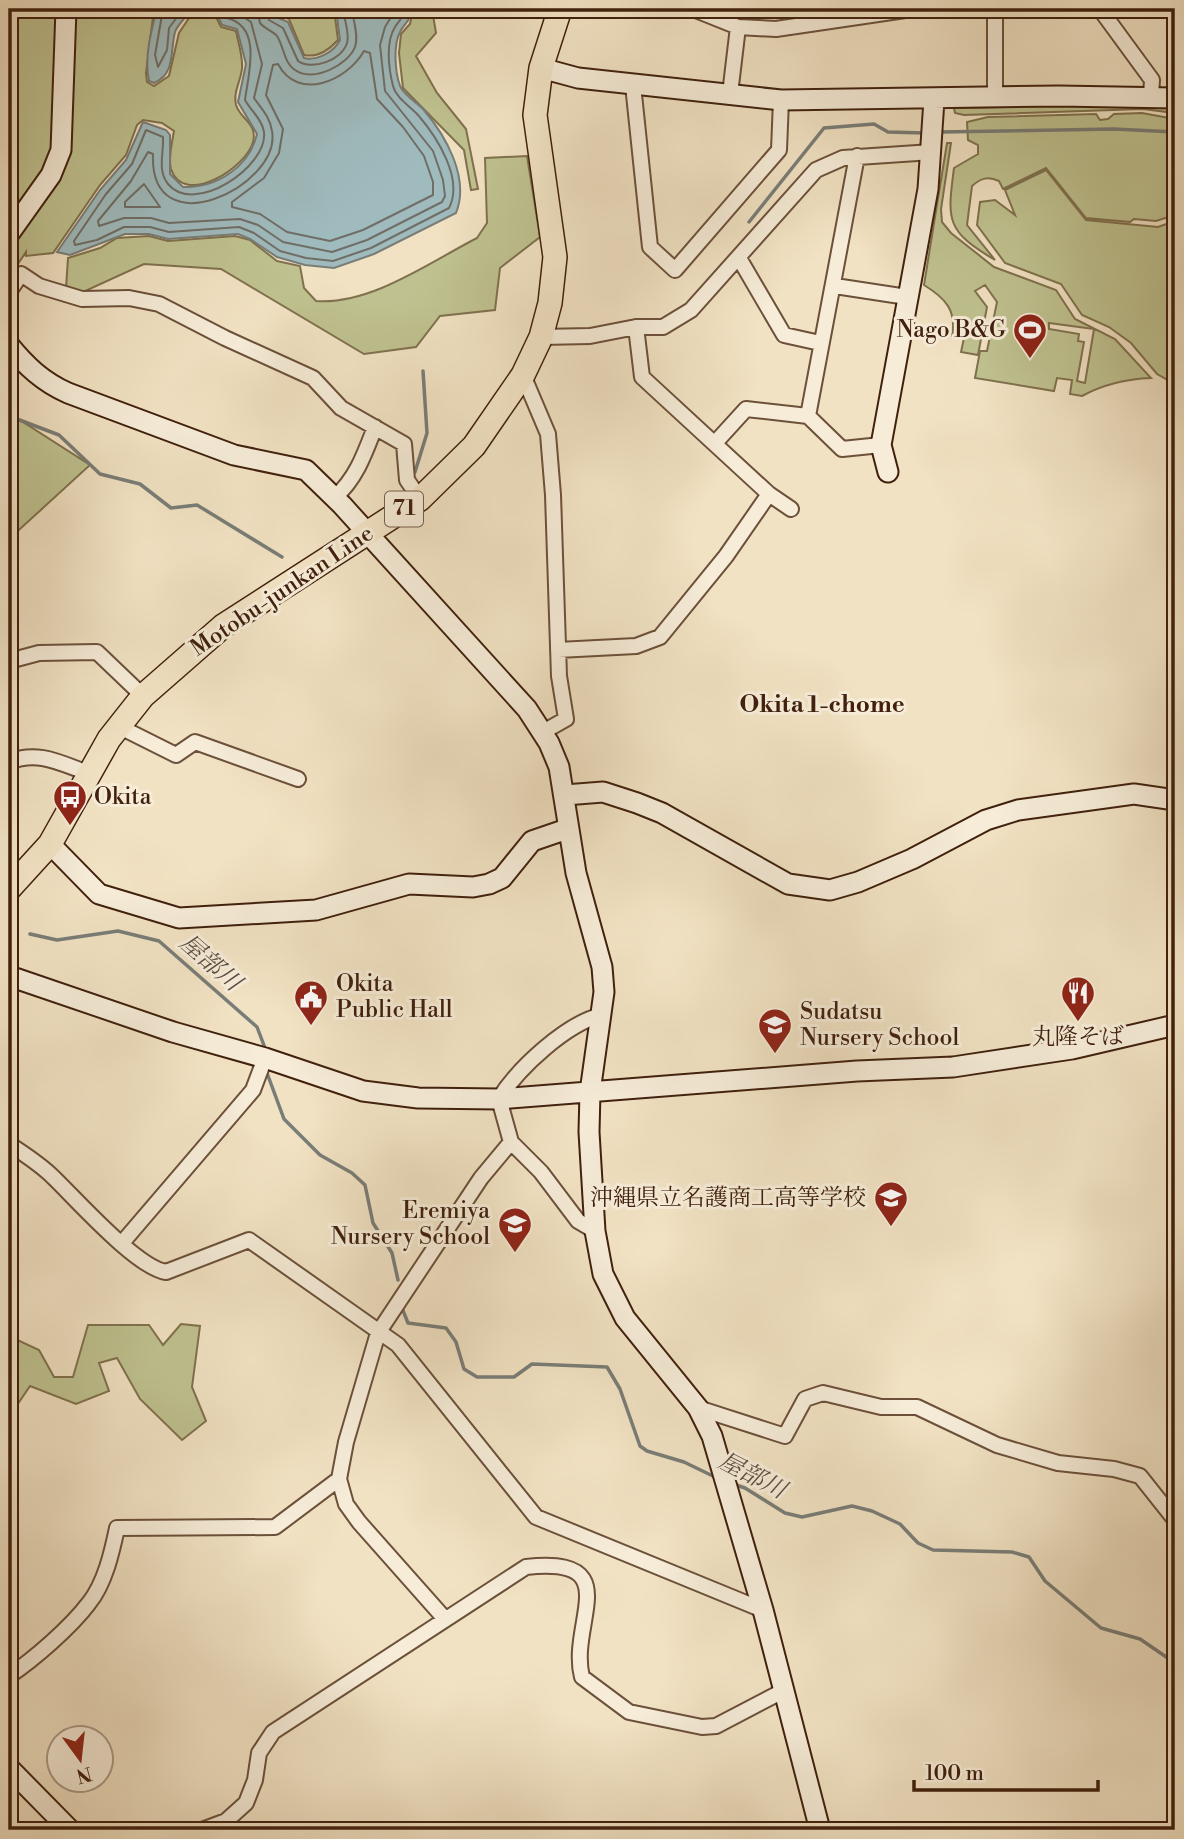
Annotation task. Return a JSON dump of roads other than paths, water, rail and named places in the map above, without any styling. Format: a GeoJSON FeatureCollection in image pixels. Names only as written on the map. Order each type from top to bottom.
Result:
{"type":"FeatureCollection","features":[{"type":"Feature","properties":{"kind":"main road","name":"Motobu-junkan Line"},"geometry":{"type":"LineString","coordinates":[[9,889],[50,844],[118,726],[144,696],[223,626],[420,499],[474,446],[523,375],[541,337],[550,303],[555,257],[535,115],[541,68],[560,9]]}},
{"type":"Feature","properties":{"kind":"street"},"geometry":{"type":"LineString","coordinates":[[9,234],[51,175],[61,150],[66,9]]}},
{"type":"Feature","properties":{"kind":"street"},"geometry":{"type":"LineString","coordinates":[[693,9],[738,27],[776,29],[835,15],[912,9]]}},
{"type":"Feature","properties":{"kind":"street"},"geometry":{"type":"LineString","coordinates":[[995,9],[995,97]]}},
{"type":"Feature","properties":{"kind":"street"},"geometry":{"type":"LineString","coordinates":[[1100,9],[1152,80],[1152,96]]}},
{"type":"Feature","properties":{"kind":"street"},"geometry":{"type":"LineString","coordinates":[[730,94],[738,27]]}},
{"type":"Feature","properties":{"kind":"street"},"geometry":{"type":"LineString","coordinates":[[541,68],[578,78],[781,100],[934,106],[995,97],[1175,98]]}},
{"type":"Feature","properties":{"kind":"street"},"geometry":{"type":"LineString","coordinates":[[633,85],[650,247],[675,270],[779,150],[781,100]]}},
{"type":"Feature","properties":{"kind":"street"},"geometry":{"type":"LineString","coordinates":[[888,472],[881,446],[907,297],[922,229],[933,147],[934,106]]}},
{"type":"Feature","properties":{"kind":"street"},"geometry":{"type":"LineString","coordinates":[[541,337],[590,336],[636,327],[663,327],[691,310],[816,170],[843,158],[933,147]]}},
{"type":"Feature","properties":{"kind":"street"},"geometry":{"type":"LineString","coordinates":[[808,416],[858,156]]}},
{"type":"Feature","properties":{"kind":"street"},"geometry":{"type":"LineString","coordinates":[[739,258],[784,335],[820,343]]}},
{"type":"Feature","properties":{"kind":"street"},"geometry":{"type":"LineString","coordinates":[[9,292],[21,274],[39,286],[82,299],[129,298],[159,304],[313,378],[341,408],[404,444],[407,480],[420,499]]}},
{"type":"Feature","properties":{"kind":"street"},"geometry":{"type":"LineString","coordinates":[[835,286],[907,297]]}},
{"type":"Feature","properties":{"kind":"street"},"geometry":{"type":"LineString","coordinates":[[636,327],[642,377],[769,494],[791,509]]}},
{"type":"Feature","properties":{"kind":"street"},"geometry":{"type":"LineString","coordinates":[[9,345],[29,369],[50,385],[234,455],[306,470],[335,497],[527,709],[543,732],[559,767],[565,795],[567,829],[602,967],[602,1015],[590,1092],[595,1231],[603,1274],[616,1304],[698,1408],[712,1436],[763,1610],[820,1830]]}},
{"type":"Feature","properties":{"kind":"street"},"geometry":{"type":"LineString","coordinates":[[523,375],[548,434],[558,650],[566,719],[543,732]]}},
{"type":"Feature","properties":{"kind":"street"},"geometry":{"type":"LineString","coordinates":[[715,443],[746,409],[808,416],[842,449],[881,446]]}},
{"type":"Feature","properties":{"kind":"street"},"geometry":{"type":"LineString","coordinates":[[335,497],[345,488],[361,462],[374,427]]}},
{"type":"Feature","properties":{"kind":"street"},"geometry":{"type":"LineString","coordinates":[[558,650],[636,646],[660,637],[726,556],[769,494]]}},
{"type":"Feature","properties":{"kind":"street"},"geometry":{"type":"LineString","coordinates":[[9,661],[39,653],[97,652],[144,696]]}},
{"type":"Feature","properties":{"kind":"street"},"geometry":{"type":"LineString","coordinates":[[118,726],[176,755],[195,742],[298,779]]}},
{"type":"Feature","properties":{"kind":"street"},"geometry":{"type":"LineString","coordinates":[[9,762],[23,757],[39,756],[89,773]]}},
{"type":"Feature","properties":{"kind":"street"},"geometry":{"type":"LineString","coordinates":[[565,795],[603,792],[637,803],[662,813],[788,884],[830,890],[858,882],[912,859],[986,820],[1018,810],[1134,793],[1175,800]]}},
{"type":"Feature","properties":{"kind":"street"},"geometry":{"type":"LineString","coordinates":[[50,844],[88,887],[99,894],[179,918],[192,918],[316,910],[409,884],[473,887],[489,884],[502,878],[532,841],[567,829]]}},
{"type":"Feature","properties":{"kind":"street"},"geometry":{"type":"LineString","coordinates":[[9,976],[173,1032],[265,1058],[363,1091],[418,1098],[499,1099],[857,1071],[953,1067],[1072,1049],[1175,1025]]}},
{"type":"Feature","properties":{"kind":"street"},"geometry":{"type":"LineString","coordinates":[[595,1231],[578,1222],[541,1172],[511,1142],[499,1099],[512,1077],[532,1058],[584,1019],[602,1015]]}},
{"type":"Feature","properties":{"kind":"street"},"geometry":{"type":"LineString","coordinates":[[122,1243],[253,1090],[265,1058]]}},
{"type":"Feature","properties":{"kind":"street"},"geometry":{"type":"LineString","coordinates":[[445,1619],[359,1522],[346,1504],[340,1479],[346,1442],[378,1333],[481,1178],[511,1142]]}},
{"type":"Feature","properties":{"kind":"street"},"geometry":{"type":"LineString","coordinates":[[9,1144],[51,1175],[122,1243],[157,1271],[166,1272],[249,1240],[313,1282],[378,1333],[398,1345],[536,1517],[763,1610]]}},
{"type":"Feature","properties":{"kind":"street"},"geometry":{"type":"LineString","coordinates":[[698,1408],[785,1436],[805,1399],[823,1393],[881,1407],[917,1406],[997,1445],[1058,1463],[1114,1468],[1140,1476],[1175,1520]]}},
{"type":"Feature","properties":{"kind":"street"},"geometry":{"type":"LineString","coordinates":[[9,1676],[25,1665],[89,1603],[108,1564],[117,1528],[275,1527],[340,1479]]}},
{"type":"Feature","properties":{"kind":"street"},"geometry":{"type":"LineString","coordinates":[[202,1830],[226,1821],[246,1803],[255,1780],[259,1753],[273,1732],[526,1567],[543,1565],[565,1568],[583,1577],[588,1586],[579,1649],[582,1677],[629,1712],[702,1727],[716,1726],[783,1691]]}},
{"type":"Feature","properties":{"kind":"street"},"geometry":{"type":"LineString","coordinates":[[9,1768],[70,1830]]}},
{"type":"Feature","properties":{"kind":"water"},"geometry":{"type":"Polygon","coordinates":[[[157,9],[192,9],[175,32],[171,61],[166,74],[154,83],[149,81],[147,63],[157,9]]]}},
{"type":"Feature","properties":{"kind":"water"},"geometry":{"type":"Polygon","coordinates":[[[214,9],[272,9],[274,16],[288,22],[304,58],[309,59],[329,52],[340,40],[336,9],[411,9],[396,44],[398,80],[404,92],[432,120],[453,158],[460,186],[456,213],[374,254],[334,268],[305,265],[277,257],[238,234],[168,239],[149,234],[125,234],[70,255],[57,252],[100,190],[126,160],[143,122],[166,130],[170,135],[170,174],[183,187],[208,184],[219,179],[239,166],[247,156],[257,134],[238,102],[246,64],[237,29],[222,25],[214,9]]]}},
{"type":"Feature","properties":{"kind":"waterway"},"geometry":{"type":"LineString","coordinates":[[749,222],[824,128],[874,124],[888,132],[925,133]]}},
{"type":"Feature","properties":{"kind":"waterway"},"geometry":{"type":"LineString","coordinates":[[940,132],[1114,129],[1175,132]]}},
{"type":"Feature","properties":{"kind":"waterway"},"geometry":{"type":"LineString","coordinates":[[415,472],[427,433],[423,371]]}},
{"type":"Feature","properties":{"kind":"waterway"},"geometry":{"type":"LineString","coordinates":[[9,416],[59,435],[100,474],[140,484],[171,508],[197,505],[282,557]]}},
{"type":"Feature","properties":{"kind":"waterway","name":"屋部川"},"geometry":{"type":"LineString","coordinates":[[30,934],[57,940],[118,931],[159,941],[257,1027],[265,1048]]}},
{"type":"Feature","properties":{"kind":"waterway","name":"屋部川"},"geometry":{"type":"LineString","coordinates":[[267,1073],[284,1119],[320,1155],[352,1173],[365,1185],[373,1223],[392,1253],[398,1280]]}},
{"type":"Feature","properties":{"kind":"waterway","name":"屋部川"},"geometry":{"type":"LineString","coordinates":[[402,1308],[408,1323],[446,1328],[456,1342],[464,1369],[477,1377],[514,1377],[532,1364],[607,1367],[620,1389],[640,1446],[647,1451],[684,1462],[719,1479]]}},
{"type":"Feature","properties":{"kind":"waterway","name":"屋部川"},"geometry":{"type":"LineString","coordinates":[[733,1484],[745,1488],[785,1513],[802,1517],[852,1506],[872,1511],[900,1524],[918,1543],[933,1550],[1012,1552],[1029,1557],[1045,1581],[1101,1628],[1140,1639],[1175,1663]]}},
{"type":"Feature","properties":{"kind":"place","name":"Nago B&G"},"geometry":{"type":"Point","coordinates":[1030,360]}},
{"type":"Feature","properties":{"kind":"place","name":"Okita"},"geometry":{"type":"Point","coordinates":[70,827]}},
{"type":"Feature","properties":{"kind":"place","name":"丸隆そば"},"geometry":{"type":"Point","coordinates":[1078,1023]}},
{"type":"Feature","properties":{"kind":"place","name":"Okita Public Hall"},"geometry":{"type":"Point","coordinates":[311,1027]}},
{"type":"Feature","properties":{"kind":"place","name":"Sudatsu Nursery School"},"geometry":{"type":"Point","coordinates":[775,1055]}},
{"type":"Feature","properties":{"kind":"place","name":"沖縄県立名護商工高等学校"},"geometry":{"type":"Point","coordinates":[891,1228]}},
{"type":"Feature","properties":{"kind":"place","name":"Eremiya Nursery School"},"geometry":{"type":"Point","coordinates":[515,1254]}},
{"type":"Feature","properties":{"kind":"district","name":"Okita 1-chome"},"geometry":{"type":"Point","coordinates":[822,705]}}]}
